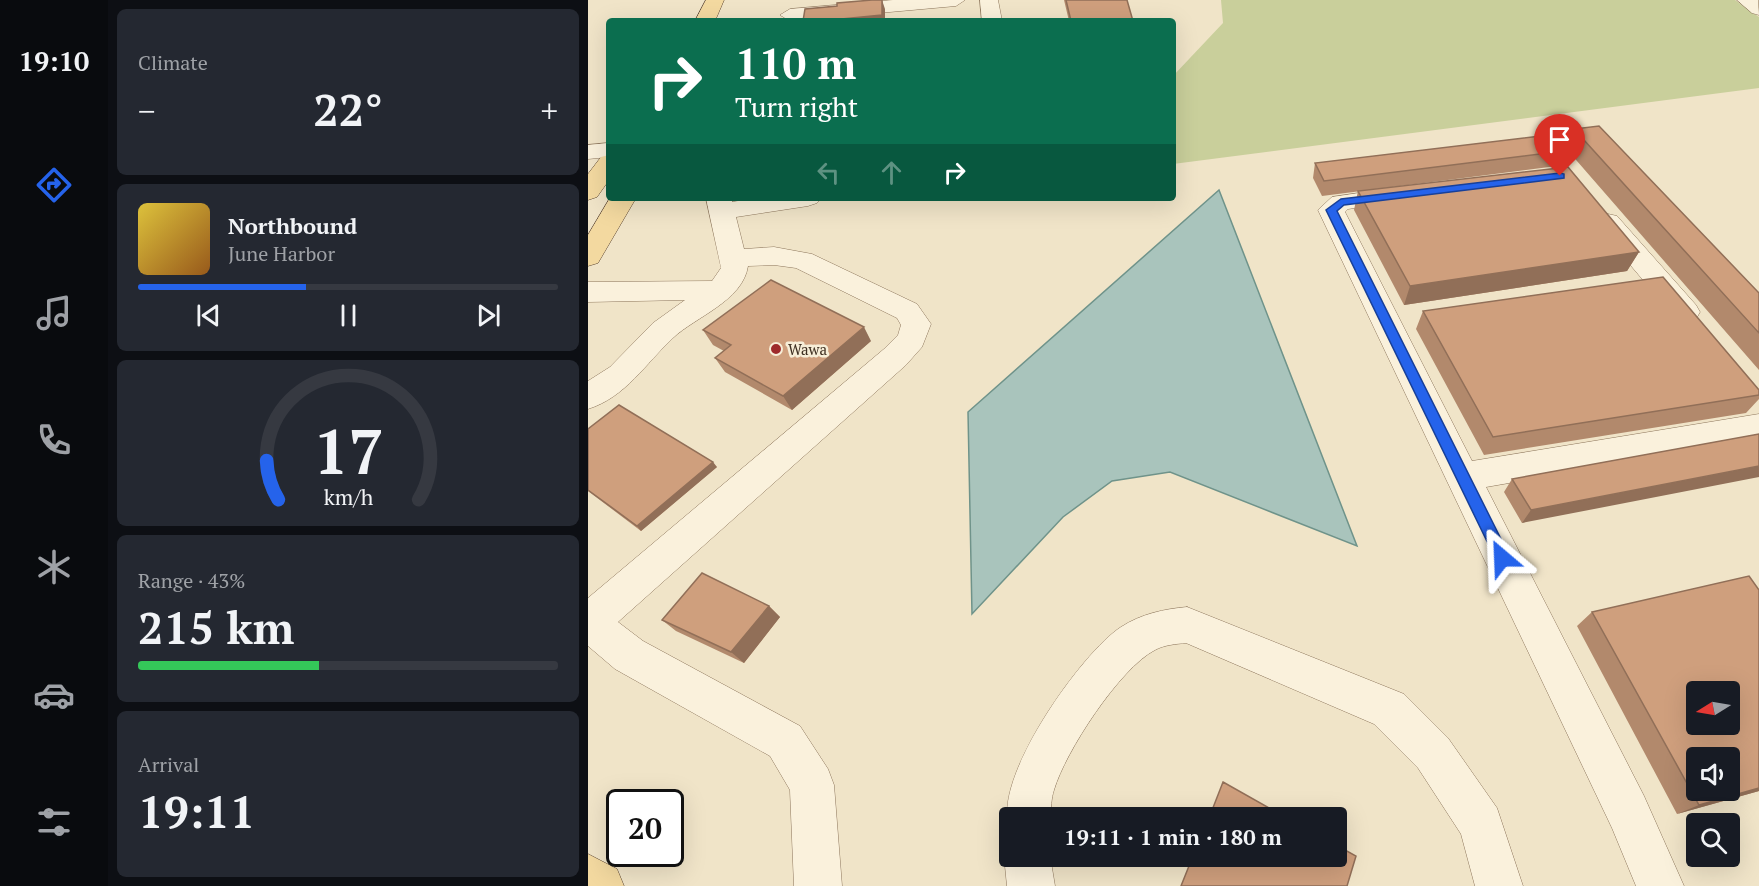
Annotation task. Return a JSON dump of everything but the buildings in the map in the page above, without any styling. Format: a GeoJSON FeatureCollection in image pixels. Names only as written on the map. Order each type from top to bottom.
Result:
{"type":"FeatureCollection","features":[{"type":"Feature","properties":{"kind":"main road"},"geometry":{"type":"LineString","coordinates":[[706,18],[715,0]]}},
{"type":"Feature","properties":{"kind":"main road"},"geometry":{"type":"LineString","coordinates":[[588,192],[606,166]]}},
{"type":"Feature","properties":{"kind":"main road"},"geometry":{"type":"LineString","coordinates":[[588,257],[621,201]]}},
{"type":"Feature","properties":{"kind":"main road"},"geometry":{"type":"LineString","coordinates":[[588,877],[600,886]]}},
{"type":"Feature","properties":{"kind":"street"},"geometry":{"type":"LineString","coordinates":[[792,10],[848,0]]}},
{"type":"Feature","properties":{"kind":"street"},"geometry":{"type":"LineString","coordinates":[[792,10],[956,0]]}},
{"type":"Feature","properties":{"kind":"street"},"geometry":{"type":"LineString","coordinates":[[989,0],[992,18]]}},
{"type":"Feature","properties":{"kind":"street"},"geometry":{"type":"LineString","coordinates":[[1746,0],[1759,9]]}},
{"type":"Feature","properties":{"kind":"street"},"geometry":{"type":"LineString","coordinates":[[588,152],[606,150]]}},
{"type":"Feature","properties":{"kind":"street"},"geometry":{"type":"LineString","coordinates":[[1422,192],[1341,202],[1331,210],[1628,812],[1660,886]]}},
{"type":"Feature","properties":{"kind":"street"},"geometry":{"type":"LineString","coordinates":[[1590,200],[1705,335]]}},
{"type":"Feature","properties":{"kind":"street"},"geometry":{"type":"LineString","coordinates":[[588,398],[621,375],[663,330],[719,290],[730,279],[735,268],[721,205],[771,201]]}},
{"type":"Feature","properties":{"kind":"street"},"geometry":{"type":"LineString","coordinates":[[733,258],[774,256],[802,260],[907,311],[915,324],[912,339],[895,357],[589,622],[629,655],[785,741],[812,785],[818,886]]}},
{"type":"Feature","properties":{"kind":"street"},"geometry":{"type":"LineString","coordinates":[[588,292],[719,290]]}},
{"type":"Feature","properties":{"kind":"street"},"geometry":{"type":"LineString","coordinates":[[1462,477],[1759,427]]}},
{"type":"Feature","properties":{"kind":"street"},"geometry":{"type":"LineString","coordinates":[[1029,807],[1032,788],[1054,745],[1104,667],[1133,640],[1161,627],[1187,625],[1389,710],[1433,753],[1481,824],[1499,886]]}},
{"type":"Feature","properties":{"kind":"street"},"geometry":{"type":"LineString","coordinates":[[1028,867],[1031,886]]}},
{"type":"Feature","properties":{"kind":"green space"},"geometry":{"type":"Polygon","coordinates":[[[1221,0],[1735,0],[1759,17],[1759,88],[1176,164],[1176,73],[1223,23],[1221,0]]]}},
{"type":"Feature","properties":{"kind":"water"},"geometry":{"type":"Polygon","coordinates":[[[1219,190],[1357,546],[1170,472],[1112,481],[1063,517],[972,614],[968,412],[1219,190]]]}},
{"type":"Feature","properties":{"kind":"place","name":"Wawa"},"geometry":{"type":"Point","coordinates":[776,349]}},
{"type":"Feature","properties":{"kind":"route"},"geometry":{"type":"LineString","coordinates":[[1502,558],[1331,210],[1341,202],[1560,176]]}}]}
